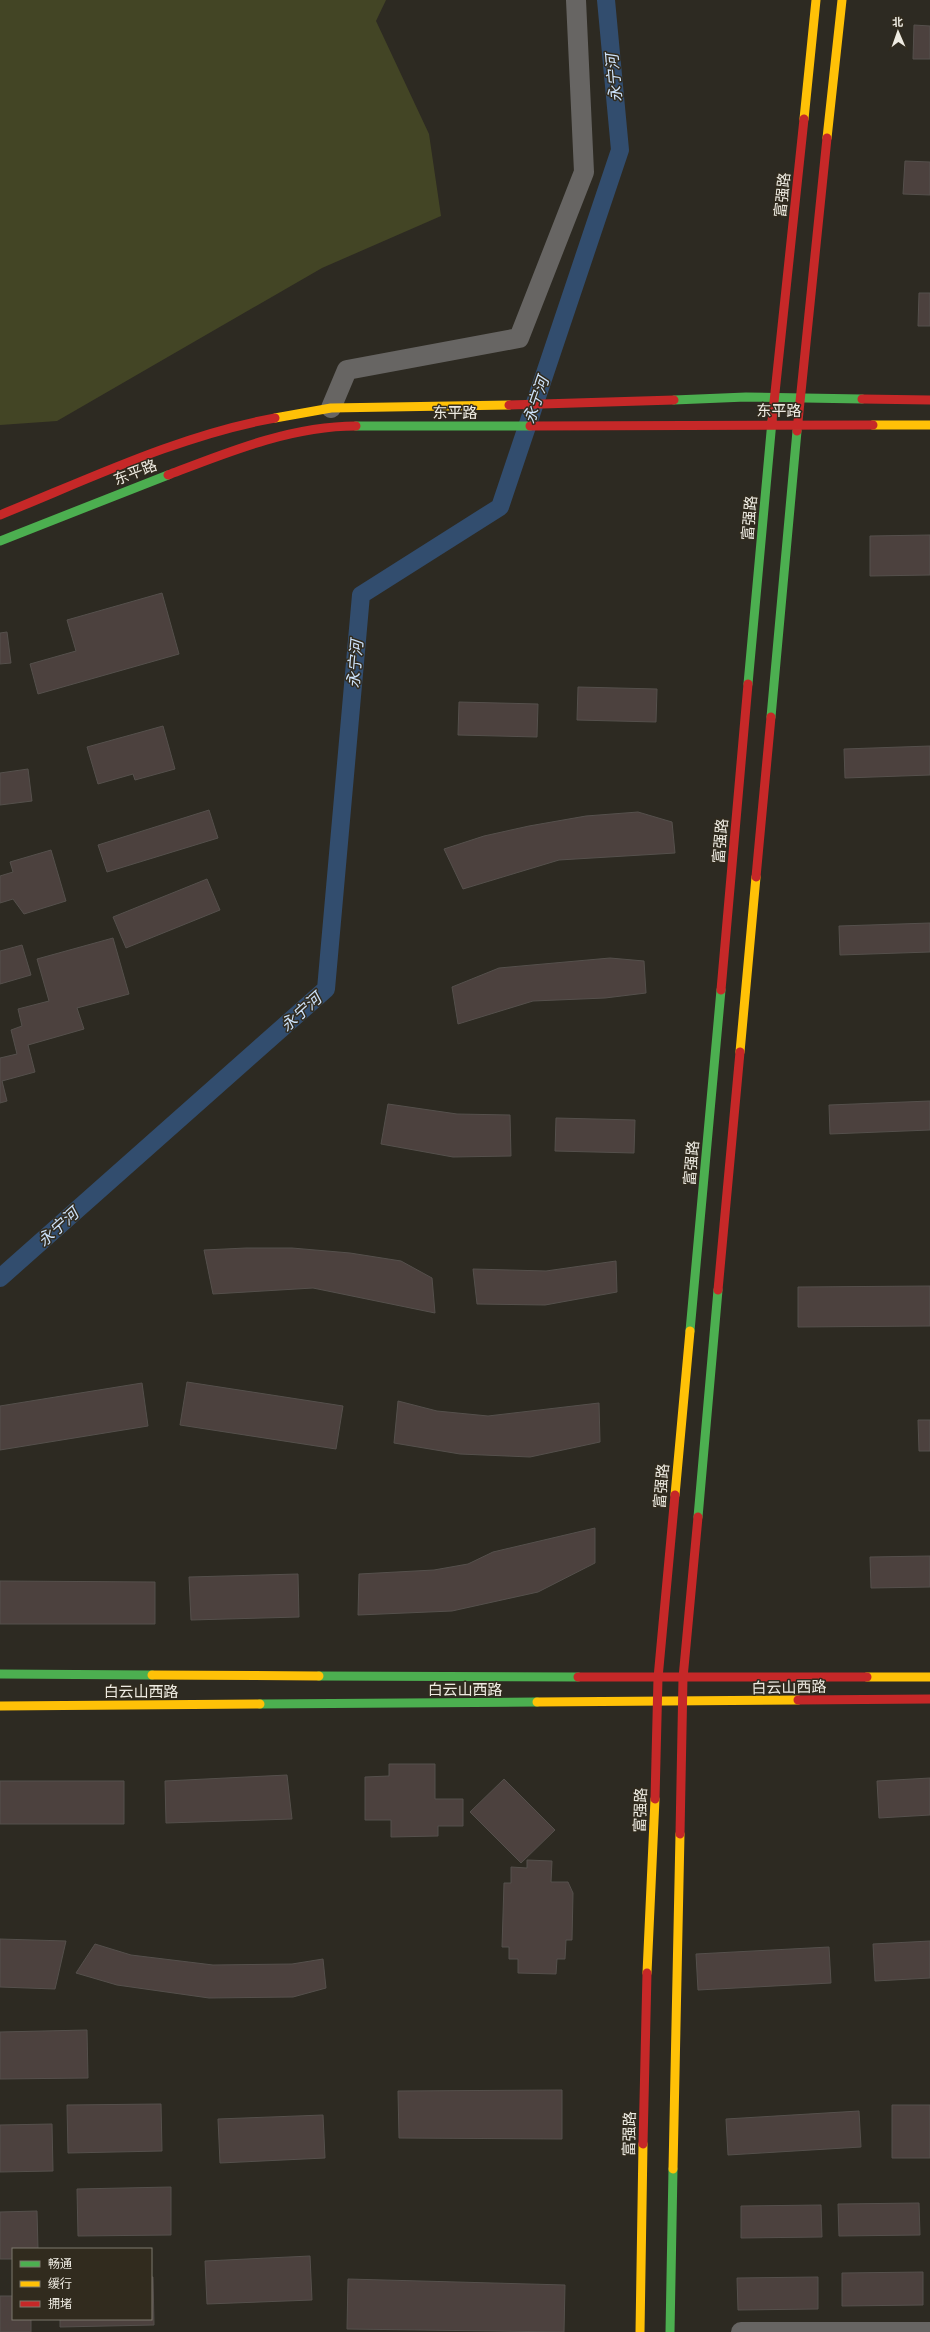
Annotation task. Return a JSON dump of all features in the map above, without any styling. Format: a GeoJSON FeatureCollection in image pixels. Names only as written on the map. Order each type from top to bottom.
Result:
{"type":"FeatureCollection","features":[{"type":"Feature","properties":{"kind":"main road","name":"富强路"},"geometry":{"type":"LineString","coordinates":[[640,2332],[645,2030],[659,1702],[658,1678],[772,424],[816,0]]}},
{"type":"Feature","properties":{"kind":"main road"},"geometry":{"type":"LineString","coordinates":[[670,2332],[683,1678],[800,398],[842,0]]}},
{"type":"Feature","properties":{"kind":"main road","name":"东平路"},"geometry":{"type":"LineString","coordinates":[[0,515],[158,452],[241,424],[331,408],[465,404],[606,403],[776,397],[930,400]]}},
{"type":"Feature","properties":{"kind":"main road","name":"东平路"},"geometry":{"type":"LineString","coordinates":[[0,541],[237,448],[330,426],[772,424],[930,425]]}},
{"type":"Feature","properties":{"kind":"main road","name":"白云山西路"},"geometry":{"type":"LineString","coordinates":[[0,1674],[658,1678],[930,1677]]}},
{"type":"Feature","properties":{"kind":"main road","name":"白云山西路"},"geometry":{"type":"LineString","coordinates":[[0,1706],[930,1700]]}},
{"type":"Feature","properties":{"kind":"street"},"geometry":{"type":"LineString","coordinates":[[331,408],[348,370],[519,338],[584,172],[576,0]]}},
{"type":"Feature","properties":{"kind":"street"},"geometry":{"type":"LineString","coordinates":[[741,2332],[930,2332]]}},
{"type":"Feature","properties":{"kind":"green space"},"geometry":{"type":"Polygon","coordinates":[[[0,0],[386,0],[376,21],[429,134],[441,216],[322,268],[57,421],[0,425],[0,0]]]}},
{"type":"Feature","properties":{"kind":"building"},"geometry":{"type":"Polygon","coordinates":[[[914,25],[930,26],[930,59],[913,59],[914,25]]]}},
{"type":"Feature","properties":{"kind":"building"},"geometry":{"type":"Polygon","coordinates":[[[905,161],[930,162],[930,195],[903,194],[905,161]]]}},
{"type":"Feature","properties":{"kind":"building"},"geometry":{"type":"Polygon","coordinates":[[[919,293],[930,293],[930,326],[918,326],[919,293]]]}},
{"type":"Feature","properties":{"kind":"building"},"geometry":{"type":"Polygon","coordinates":[[[930,535],[930,575],[870,576],[870,536],[930,535]]]}},
{"type":"Feature","properties":{"kind":"building"},"geometry":{"type":"Polygon","coordinates":[[[162,593],[179,654],[38,694],[30,664],[76,651],[67,620],[162,593]]]}},
{"type":"Feature","properties":{"kind":"building"},"geometry":{"type":"Polygon","coordinates":[[[7,632],[11,663],[0,664],[0,633],[7,632]]]}},
{"type":"Feature","properties":{"kind":"building"},"geometry":{"type":"Polygon","coordinates":[[[578,687],[657,689],[656,722],[577,720],[578,687]]]}},
{"type":"Feature","properties":{"kind":"building"},"geometry":{"type":"Polygon","coordinates":[[[459,702],[538,704],[537,737],[458,735],[459,702]]]}},
{"type":"Feature","properties":{"kind":"building"},"geometry":{"type":"Polygon","coordinates":[[[163,726],[175,769],[135,780],[133,774],[98,784],[87,747],[163,726]]]}},
{"type":"Feature","properties":{"kind":"building"},"geometry":{"type":"Polygon","coordinates":[[[930,746],[930,775],[845,778],[844,749],[930,746]]]}},
{"type":"Feature","properties":{"kind":"building"},"geometry":{"type":"Polygon","coordinates":[[[28,769],[32,801],[0,805],[0,773],[28,769]]]}},
{"type":"Feature","properties":{"kind":"building"},"geometry":{"type":"Polygon","coordinates":[[[209,810],[218,838],[107,872],[98,845],[209,810]]]}},
{"type":"Feature","properties":{"kind":"building"},"geometry":{"type":"Polygon","coordinates":[[[638,812],[672,822],[675,853],[559,860],[463,889],[444,849],[484,836],[529,826],[586,816],[638,812]]]}},
{"type":"Feature","properties":{"kind":"building"},"geometry":{"type":"Polygon","coordinates":[[[51,850],[66,901],[24,914],[13,899],[0,903],[0,876],[13,872],[10,862],[51,850]]]}},
{"type":"Feature","properties":{"kind":"building"},"geometry":{"type":"Polygon","coordinates":[[[207,879],[220,910],[126,948],[113,917],[207,879]]]}},
{"type":"Feature","properties":{"kind":"building"},"geometry":{"type":"Polygon","coordinates":[[[930,923],[930,952],[840,955],[839,926],[930,923]]]}},
{"type":"Feature","properties":{"kind":"building"},"geometry":{"type":"Polygon","coordinates":[[[113,938],[129,994],[77,1008],[84,1029],[28,1045],[35,1072],[2,1081],[7,1101],[0,1103],[0,1058],[17,1054],[11,1030],[22,1026],[18,1009],[49,1001],[37,959],[113,938]]]}},
{"type":"Feature","properties":{"kind":"building"},"geometry":{"type":"Polygon","coordinates":[[[22,945],[31,975],[0,984],[0,951],[22,945]]]}},
{"type":"Feature","properties":{"kind":"building"},"geometry":{"type":"Polygon","coordinates":[[[610,958],[644,961],[646,993],[605,998],[533,1001],[458,1024],[452,987],[499,968],[610,958]]]}},
{"type":"Feature","properties":{"kind":"building"},"geometry":{"type":"Polygon","coordinates":[[[930,1101],[930,1130],[830,1134],[829,1105],[930,1101]]]}},
{"type":"Feature","properties":{"kind":"building"},"geometry":{"type":"Polygon","coordinates":[[[388,1104],[457,1114],[510,1115],[511,1156],[453,1157],[381,1144],[388,1104]]]}},
{"type":"Feature","properties":{"kind":"building"},"geometry":{"type":"Polygon","coordinates":[[[556,1118],[635,1120],[634,1153],[555,1151],[556,1118]]]}},
{"type":"Feature","properties":{"kind":"building"},"geometry":{"type":"Polygon","coordinates":[[[292,1248],[350,1253],[401,1261],[432,1278],[435,1313],[313,1288],[213,1294],[204,1250],[292,1248]]]}},
{"type":"Feature","properties":{"kind":"building"},"geometry":{"type":"Polygon","coordinates":[[[616,1261],[617,1292],[545,1305],[477,1304],[473,1269],[546,1271],[616,1261]]]}},
{"type":"Feature","properties":{"kind":"building"},"geometry":{"type":"Polygon","coordinates":[[[930,1286],[930,1326],[798,1327],[798,1287],[930,1286]]]}},
{"type":"Feature","properties":{"kind":"building"},"geometry":{"type":"Polygon","coordinates":[[[187,1382],[343,1406],[336,1449],[180,1425],[187,1382]]]}},
{"type":"Feature","properties":{"kind":"building"},"geometry":{"type":"Polygon","coordinates":[[[142,1383],[148,1426],[0,1450],[0,1406],[142,1383]]]}},
{"type":"Feature","properties":{"kind":"building"},"geometry":{"type":"Polygon","coordinates":[[[398,1401],[437,1411],[488,1416],[599,1403],[600,1442],[530,1457],[460,1454],[394,1443],[398,1401]]]}},
{"type":"Feature","properties":{"kind":"building"},"geometry":{"type":"Polygon","coordinates":[[[918,1420],[930,1420],[930,1451],[919,1451],[918,1420]]]}},
{"type":"Feature","properties":{"kind":"building"},"geometry":{"type":"Polygon","coordinates":[[[595,1528],[595,1563],[538,1592],[452,1611],[358,1615],[359,1574],[434,1570],[468,1564],[493,1552],[595,1528]]]}},
{"type":"Feature","properties":{"kind":"building"},"geometry":{"type":"Polygon","coordinates":[[[930,1556],[930,1587],[871,1588],[870,1557],[930,1556]]]}},
{"type":"Feature","properties":{"kind":"building"},"geometry":{"type":"Polygon","coordinates":[[[298,1574],[299,1617],[191,1620],[189,1577],[298,1574]]]}},
{"type":"Feature","properties":{"kind":"building"},"geometry":{"type":"Polygon","coordinates":[[[0,1581],[155,1582],[155,1624],[0,1624],[0,1581]]]}},
{"type":"Feature","properties":{"kind":"building"},"geometry":{"type":"Polygon","coordinates":[[[389,1764],[435,1764],[435,1799],[463,1799],[463,1826],[438,1826],[438,1836],[391,1837],[391,1820],[365,1820],[365,1777],[389,1776],[389,1764]]]}},
{"type":"Feature","properties":{"kind":"building"},"geometry":{"type":"Polygon","coordinates":[[[287,1775],[292,1819],[166,1823],[165,1781],[287,1775]]]}},
{"type":"Feature","properties":{"kind":"building"},"geometry":{"type":"Polygon","coordinates":[[[930,1778],[930,1815],[879,1818],[877,1781],[930,1778]]]}},
{"type":"Feature","properties":{"kind":"building"},"geometry":{"type":"Polygon","coordinates":[[[504,1779],[555,1830],[521,1863],[470,1812],[504,1779]]]}},
{"type":"Feature","properties":{"kind":"building"},"geometry":{"type":"Polygon","coordinates":[[[0,1781],[124,1781],[124,1824],[0,1824],[0,1781]]]}},
{"type":"Feature","properties":{"kind":"building"},"geometry":{"type":"Polygon","coordinates":[[[527,1860],[552,1861],[551,1882],[568,1882],[573,1893],[572,1940],[566,1940],[565,1959],[557,1959],[556,1974],[518,1973],[518,1959],[509,1959],[509,1947],[502,1947],[504,1883],[511,1883],[511,1867],[527,1868],[527,1860]]]}},
{"type":"Feature","properties":{"kind":"building"},"geometry":{"type":"Polygon","coordinates":[[[0,1939],[66,1941],[55,1989],[0,1987],[0,1939]]]}},
{"type":"Feature","properties":{"kind":"building"},"geometry":{"type":"Polygon","coordinates":[[[930,1941],[930,1978],[875,1981],[873,1944],[930,1941]]]}},
{"type":"Feature","properties":{"kind":"building"},"geometry":{"type":"Polygon","coordinates":[[[95,1944],[131,1955],[213,1965],[292,1964],[323,1959],[326,1988],[293,1997],[209,1998],[117,1985],[76,1973],[95,1944]]]}},
{"type":"Feature","properties":{"kind":"building"},"geometry":{"type":"Polygon","coordinates":[[[829,1947],[831,1983],[698,1990],[696,1954],[829,1947]]]}},
{"type":"Feature","properties":{"kind":"building"},"geometry":{"type":"Polygon","coordinates":[[[87,2030],[88,2078],[0,2079],[0,2032],[87,2030]]]}},
{"type":"Feature","properties":{"kind":"building"},"geometry":{"type":"Polygon","coordinates":[[[562,2090],[562,2139],[399,2138],[398,2091],[562,2090]]]}},
{"type":"Feature","properties":{"kind":"building"},"geometry":{"type":"Polygon","coordinates":[[[161,2104],[162,2151],[68,2153],[67,2105],[161,2104]]]}},
{"type":"Feature","properties":{"kind":"building"},"geometry":{"type":"Polygon","coordinates":[[[892,2105],[930,2105],[930,2158],[892,2158],[892,2105]]]}},
{"type":"Feature","properties":{"kind":"building"},"geometry":{"type":"Polygon","coordinates":[[[859,2111],[861,2147],[728,2155],[726,2119],[859,2111]]]}},
{"type":"Feature","properties":{"kind":"building"},"geometry":{"type":"Polygon","coordinates":[[[323,2115],[325,2158],[220,2163],[218,2119],[323,2115]]]}},
{"type":"Feature","properties":{"kind":"building"},"geometry":{"type":"Polygon","coordinates":[[[52,2124],[53,2171],[0,2172],[0,2125],[52,2124]]]}},
{"type":"Feature","properties":{"kind":"building"},"geometry":{"type":"Polygon","coordinates":[[[171,2187],[171,2235],[78,2236],[77,2189],[171,2187]]]}},
{"type":"Feature","properties":{"kind":"building"},"geometry":{"type":"Polygon","coordinates":[[[919,2203],[920,2235],[839,2236],[838,2204],[919,2203]]]}},
{"type":"Feature","properties":{"kind":"building"},"geometry":{"type":"Polygon","coordinates":[[[821,2205],[822,2237],[741,2238],[741,2206],[821,2205]]]}},
{"type":"Feature","properties":{"kind":"building"},"geometry":{"type":"Polygon","coordinates":[[[37,2211],[38,2248],[12,2248],[12,2259],[0,2259],[0,2212],[37,2211]]]}},
{"type":"Feature","properties":{"kind":"building"},"geometry":{"type":"Polygon","coordinates":[[[310,2256],[312,2300],[207,2304],[205,2261],[310,2256]]]}},
{"type":"Feature","properties":{"kind":"building"},"geometry":{"type":"Polygon","coordinates":[[[923,2272],[923,2305],[842,2306],[842,2273],[923,2272]]]}},
{"type":"Feature","properties":{"kind":"building"},"geometry":{"type":"Polygon","coordinates":[[[153,2277],[154,2325],[60,2327],[60,2320],[152,2320],[153,2277]]]}},
{"type":"Feature","properties":{"kind":"building"},"geometry":{"type":"Polygon","coordinates":[[[818,2277],[818,2309],[738,2310],[737,2278],[818,2277]]]}},
{"type":"Feature","properties":{"kind":"building"},"geometry":{"type":"Polygon","coordinates":[[[348,2279],[565,2285],[564,2332],[347,2329],[348,2279]]]}},
{"type":"Feature","properties":{"kind":"building"},"geometry":{"type":"Polygon","coordinates":[[[0,2296],[12,2296],[12,2320],[31,2320],[31,2332],[0,2332],[0,2296]]]}},
{"type":"Feature","properties":{"kind":"waterway","name":"永宁河"},"geometry":{"type":"LineString","coordinates":[[0,1278],[326,989],[361,595],[500,507],[620,150],[606,0]]}},
{"type":"Feature","properties":{"kind":"traffic: fast"},"geometry":{"type":"LineString","coordinates":[[674,400],[746,397],[862,399]]}},
{"type":"Feature","properties":{"kind":"traffic: fast"},"geometry":{"type":"LineString","coordinates":[[748,684],[772,421]]}},
{"type":"Feature","properties":{"kind":"traffic: fast"},"geometry":{"type":"LineString","coordinates":[[356,426],[530,426]]}},
{"type":"Feature","properties":{"kind":"traffic: fast"},"geometry":{"type":"LineString","coordinates":[[771,717],[797,431]]}},
{"type":"Feature","properties":{"kind":"traffic: fast"},"geometry":{"type":"LineString","coordinates":[[0,541],[168,475]]}},
{"type":"Feature","properties":{"kind":"traffic: fast"},"geometry":{"type":"LineString","coordinates":[[690,1331],[721,990]]}},
{"type":"Feature","properties":{"kind":"traffic: fast"},"geometry":{"type":"LineString","coordinates":[[698,1517],[718,1290]]}},
{"type":"Feature","properties":{"kind":"traffic: fast"},"geometry":{"type":"LineString","coordinates":[[0,1674],[152,1675]]}},
{"type":"Feature","properties":{"kind":"traffic: fast"},"geometry":{"type":"LineString","coordinates":[[319,1676],[578,1677]]}},
{"type":"Feature","properties":{"kind":"traffic: fast"},"geometry":{"type":"LineString","coordinates":[[260,1704],[537,1702]]}},
{"type":"Feature","properties":{"kind":"traffic: fast"},"geometry":{"type":"LineString","coordinates":[[670,2332],[673,2169]]}},
{"type":"Feature","properties":{"kind":"traffic: slow"},"geometry":{"type":"LineString","coordinates":[[804,119],[816,0]]}},
{"type":"Feature","properties":{"kind":"traffic: slow"},"geometry":{"type":"LineString","coordinates":[[827,138],[842,0]]}},
{"type":"Feature","properties":{"kind":"traffic: slow"},"geometry":{"type":"LineString","coordinates":[[275,418],[331,408],[509,405]]}},
{"type":"Feature","properties":{"kind":"traffic: slow"},"geometry":{"type":"LineString","coordinates":[[873,425],[930,425]]}},
{"type":"Feature","properties":{"kind":"traffic: slow"},"geometry":{"type":"LineString","coordinates":[[740,1052],[756,877]]}},
{"type":"Feature","properties":{"kind":"traffic: slow"},"geometry":{"type":"LineString","coordinates":[[675,1495],[690,1331]]}},
{"type":"Feature","properties":{"kind":"traffic: slow"},"geometry":{"type":"LineString","coordinates":[[152,1675],[319,1676]]}},
{"type":"Feature","properties":{"kind":"traffic: slow"},"geometry":{"type":"LineString","coordinates":[[867,1677],[930,1677]]}},
{"type":"Feature","properties":{"kind":"traffic: slow"},"geometry":{"type":"LineString","coordinates":[[537,1702],[798,1700]]}},
{"type":"Feature","properties":{"kind":"traffic: slow"},"geometry":{"type":"LineString","coordinates":[[0,1706],[260,1704]]}},
{"type":"Feature","properties":{"kind":"traffic: slow"},"geometry":{"type":"LineString","coordinates":[[647,1973],[655,1799]]}},
{"type":"Feature","properties":{"kind":"traffic: slow"},"geometry":{"type":"LineString","coordinates":[[673,2169],[680,1834]]}},
{"type":"Feature","properties":{"kind":"traffic: slow"},"geometry":{"type":"LineString","coordinates":[[640,2332],[643,2144]]}},
{"type":"Feature","properties":{"kind":"traffic: jam"},"geometry":{"type":"LineString","coordinates":[[772,421],[804,119]]}},
{"type":"Feature","properties":{"kind":"traffic: jam"},"geometry":{"type":"LineString","coordinates":[[797,431],[827,138]]}},
{"type":"Feature","properties":{"kind":"traffic: jam"},"geometry":{"type":"LineString","coordinates":[[862,399],[930,400]]}},
{"type":"Feature","properties":{"kind":"traffic: jam"},"geometry":{"type":"LineString","coordinates":[[509,405],[674,400]]}},
{"type":"Feature","properties":{"kind":"traffic: jam"},"geometry":{"type":"LineString","coordinates":[[0,515],[135,459],[204,435],[275,418]]}},
{"type":"Feature","properties":{"kind":"traffic: jam"},"geometry":{"type":"LineString","coordinates":[[530,426],[873,425]]}},
{"type":"Feature","properties":{"kind":"traffic: jam"},"geometry":{"type":"LineString","coordinates":[[168,475],[237,449],[284,435],[308,430],[356,426]]}},
{"type":"Feature","properties":{"kind":"traffic: jam"},"geometry":{"type":"LineString","coordinates":[[721,990],[748,684]]}},
{"type":"Feature","properties":{"kind":"traffic: jam"},"geometry":{"type":"LineString","coordinates":[[756,877],[771,717]]}},
{"type":"Feature","properties":{"kind":"traffic: jam"},"geometry":{"type":"LineString","coordinates":[[718,1290],[740,1052]]}},
{"type":"Feature","properties":{"kind":"traffic: jam"},"geometry":{"type":"LineString","coordinates":[[655,1799],[658,1678],[675,1495]]}},
{"type":"Feature","properties":{"kind":"traffic: jam"},"geometry":{"type":"LineString","coordinates":[[680,1834],[683,1678],[698,1517]]}},
{"type":"Feature","properties":{"kind":"traffic: jam"},"geometry":{"type":"LineString","coordinates":[[578,1677],[867,1677]]}},
{"type":"Feature","properties":{"kind":"traffic: jam"},"geometry":{"type":"LineString","coordinates":[[798,1700],[930,1699]]}},
{"type":"Feature","properties":{"kind":"traffic: jam"},"geometry":{"type":"LineString","coordinates":[[643,2144],[647,1973]]}}]}
